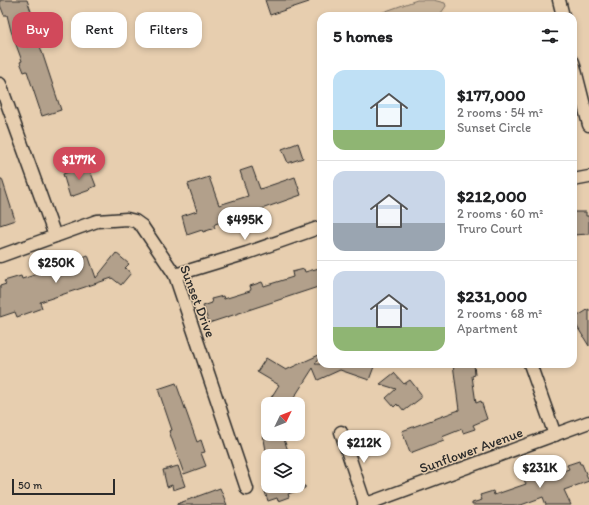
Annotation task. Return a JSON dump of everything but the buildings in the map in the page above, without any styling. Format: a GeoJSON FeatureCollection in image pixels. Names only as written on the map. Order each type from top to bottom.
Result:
{"type":"FeatureCollection","features":[{"type":"Feature","properties":{"kind":"street"},"geometry":{"type":"LineString","coordinates":[[559,0],[562,12]]}},
{"type":"Feature","properties":{"kind":"street"},"geometry":{"type":"LineString","coordinates":[[577,78],[589,125]]}},
{"type":"Feature","properties":{"kind":"street"},"geometry":{"type":"LineString","coordinates":[[0,84],[55,236]]}},
{"type":"Feature","properties":{"kind":"street"},"geometry":{"type":"LineString","coordinates":[[577,179],[589,177]]}},
{"type":"Feature","properties":{"kind":"street","name":"Sunset Drive"},"geometry":{"type":"LineString","coordinates":[[0,256],[97,221],[127,220],[135,221],[142,226],[175,276],[247,489]]}},
{"type":"Feature","properties":{"kind":"street"},"geometry":{"type":"LineString","coordinates":[[175,276],[317,228]]}},
{"type":"Feature","properties":{"kind":"street"},"geometry":{"type":"LineString","coordinates":[[531,368],[555,434]]}},
{"type":"Feature","properties":{"kind":"street","name":"Sunflower Avenue"},"geometry":{"type":"LineString","coordinates":[[365,505],[589,422]]}},
{"type":"Feature","properties":{"kind":"street"},"geometry":{"type":"LineString","coordinates":[[340,432],[365,505]]}},
{"type":"Feature","properties":{"kind":"shaded area"},"geometry":{"type":"Polygon","coordinates":[[[417,0],[433,0],[445,3],[446,6],[442,12],[383,12],[417,0]]]}}]}
